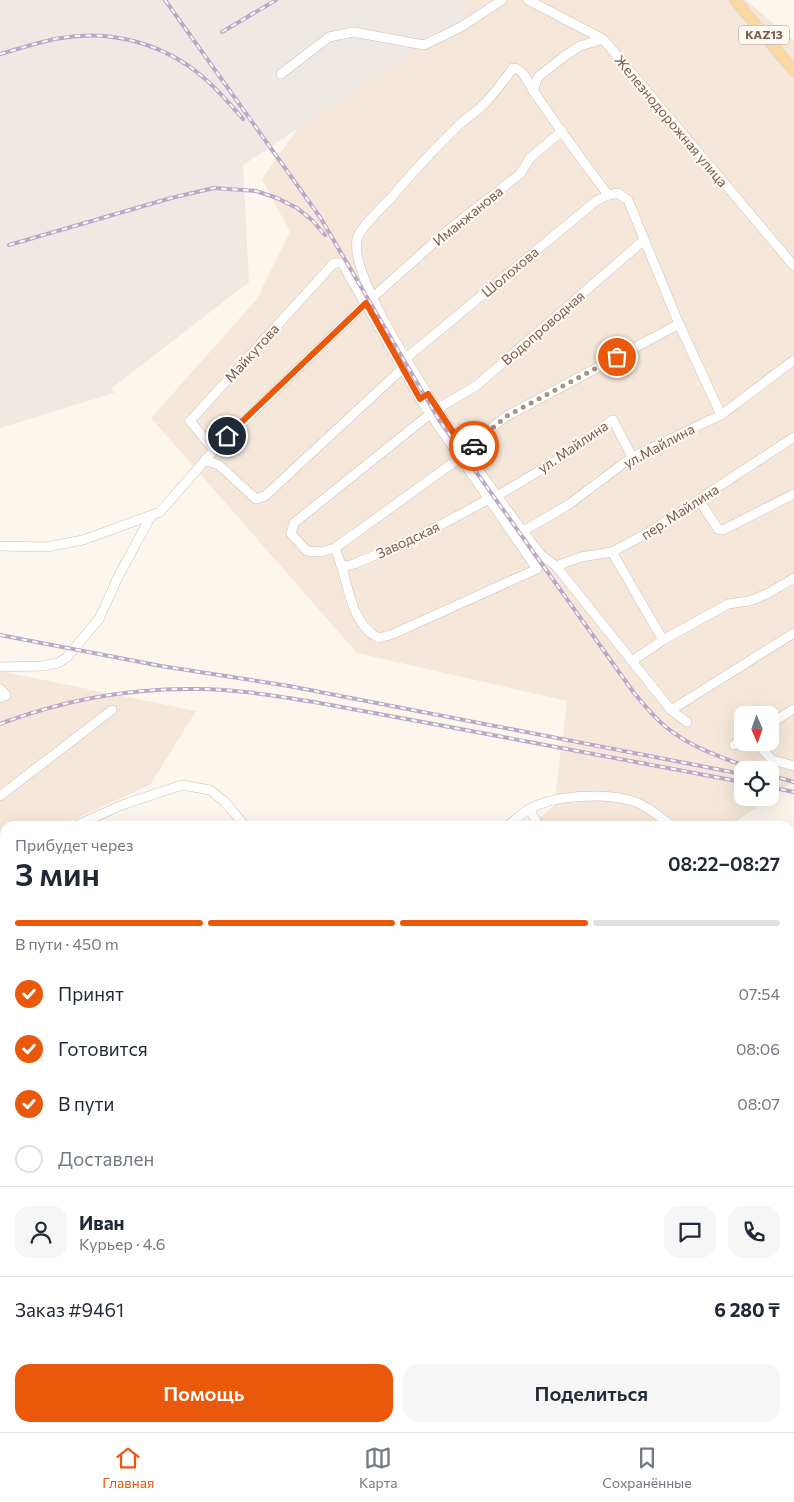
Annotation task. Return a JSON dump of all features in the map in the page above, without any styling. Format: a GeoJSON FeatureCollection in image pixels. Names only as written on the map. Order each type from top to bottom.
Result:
{"type":"FeatureCollection","features":[{"type":"Feature","properties":{"kind":"main road","name":"KAZ13"},"geometry":{"type":"LineString","coordinates":[[735,0],[794,71]]}},
{"type":"Feature","properties":{"kind":"street"},"geometry":{"type":"LineString","coordinates":[[281,74],[329,37],[353,32],[424,45],[461,27],[502,0]]}},
{"type":"Feature","properties":{"kind":"street","name":"Железнодорожная улица"},"geometry":{"type":"LineString","coordinates":[[528,0],[603,39],[794,266]]}},
{"type":"Feature","properties":{"kind":"street"},"geometry":{"type":"LineString","coordinates":[[533,91],[535,82],[542,72],[580,46],[603,39]]}},
{"type":"Feature","properties":{"kind":"street"},"geometry":{"type":"LineString","coordinates":[[424,396],[402,369],[369,301],[356,248],[359,234],[402,184],[462,123],[484,104],[513,68],[542,72]]}},
{"type":"Feature","properties":{"kind":"street"},"geometry":{"type":"LineString","coordinates":[[519,70],[608,195]]}},
{"type":"Feature","properties":{"kind":"street","name":"Иманжанова"},"geometry":{"type":"LineString","coordinates":[[151,516],[160,512],[214,450],[369,301],[448,230],[520,174],[530,158],[562,131]]}},
{"type":"Feature","properties":{"kind":"street","name":"Шолохова"},"geometry":{"type":"LineString","coordinates":[[406,358],[596,202],[608,195],[618,193],[628,200],[644,240]]}},
{"type":"Feature","properties":{"kind":"street"},"geometry":{"type":"LineString","coordinates":[[644,240],[679,324],[721,415]]}},
{"type":"Feature","properties":{"kind":"street","name":"Водопроводная"},"geometry":{"type":"LineString","coordinates":[[335,548],[321,552],[307,551],[291,534],[294,523],[434,412],[476,386],[644,240]]}},
{"type":"Feature","properties":{"kind":"street","name":"Майкутова"},"geometry":{"type":"LineString","coordinates":[[214,450],[190,421],[334,263],[342,263],[369,301]]}},
{"type":"Feature","properties":{"kind":"street"},"geometry":{"type":"LineString","coordinates":[[369,301],[406,358],[424,396],[434,412],[464,455],[493,497],[537,569],[393,634],[379,638],[370,635],[358,619],[335,548],[464,455],[507,416],[679,324]]}},
{"type":"Feature","properties":{"kind":"street","name":"ул.Майлина"},"geometry":{"type":"LineString","coordinates":[[523,531],[568,505],[632,457],[721,415],[794,360]]}},
{"type":"Feature","properties":{"kind":"street"},"geometry":{"type":"LineString","coordinates":[[205,460],[218,464],[256,499],[266,496],[402,369]]}},
{"type":"Feature","properties":{"kind":"street","name":"ул. Майлина"},"geometry":{"type":"LineString","coordinates":[[493,497],[559,459],[613,420],[632,457]]}},
{"type":"Feature","properties":{"kind":"street","name":"пер. Майлина"},"geometry":{"type":"LineString","coordinates":[[556,566],[580,557],[612,552],[651,531],[794,437]]}},
{"type":"Feature","properties":{"kind":"street"},"geometry":{"type":"LineString","coordinates":[[699,500],[718,529],[723,530],[794,494]]}},
{"type":"Feature","properties":{"kind":"street"},"geometry":{"type":"LineString","coordinates":[[493,497],[523,531],[540,554],[556,566],[670,710],[687,722]]}},
{"type":"Feature","properties":{"kind":"street","name":"Заводская"},"geometry":{"type":"LineString","coordinates":[[341,565],[354,564],[418,537],[493,497]]}},
{"type":"Feature","properties":{"kind":"street"},"geometry":{"type":"LineString","coordinates":[[0,546],[46,547],[83,540],[151,516]]}},
{"type":"Feature","properties":{"kind":"street"},"geometry":{"type":"LineString","coordinates":[[0,668],[42,666],[58,663],[67,658],[98,619],[151,516]]}},
{"type":"Feature","properties":{"kind":"street"},"geometry":{"type":"LineString","coordinates":[[612,552],[664,640]]}},
{"type":"Feature","properties":{"kind":"street"},"geometry":{"type":"LineString","coordinates":[[632,661],[664,640],[728,604],[749,601],[767,594],[794,578]]}},
{"type":"Feature","properties":{"kind":"street"},"geometry":{"type":"LineString","coordinates":[[670,710],[794,633]]}},
{"type":"Feature","properties":{"kind":"street"},"geometry":{"type":"LineString","coordinates":[[0,689],[6,695],[0,698]]}},
{"type":"Feature","properties":{"kind":"street"},"geometry":{"type":"LineString","coordinates":[[779,718],[794,709]]}},
{"type":"Feature","properties":{"kind":"street"},"geometry":{"type":"LineString","coordinates":[[0,796],[112,710]]}},
{"type":"Feature","properties":{"kind":"street"},"geometry":{"type":"LineString","coordinates":[[764,751],[772,760],[794,766]]}},
{"type":"Feature","properties":{"kind":"street"},"geometry":{"type":"LineString","coordinates":[[87,821],[122,805],[182,786],[210,790],[224,801],[241,821]]}},
{"type":"Feature","properties":{"kind":"street"},"geometry":{"type":"LineString","coordinates":[[513,821],[529,809],[546,802],[566,798],[612,798],[634,802],[650,809],[664,821]]}},
{"type":"Feature","properties":{"kind":"street"},"geometry":{"type":"LineString","coordinates":[[529,809],[536,821]]}},
{"type":"Feature","properties":{"kind":"shaded area"},"geometry":{"type":"Polygon","coordinates":[[[0,0],[465,0],[464,19],[243,165],[249,282],[112,388],[114,393],[0,428],[0,0]]]}},
{"type":"Feature","properties":{"kind":"shaded area"},"geometry":{"type":"Polygon","coordinates":[[[389,0],[746,0],[794,41],[794,781],[779,792],[779,761],[734,761],[734,806],[759,806],[737,821],[536,821],[554,806],[567,701],[357,653],[151,418],[257,299],[290,232],[262,179],[389,0]]]}},
{"type":"Feature","properties":{"kind":"shaded area"},"geometry":{"type":"Polygon","coordinates":[[[0,671],[196,711],[150,785],[71,821],[0,821],[0,671]]]}},
{"type":"Feature","properties":{"kind":"railway"},"geometry":{"type":"LineString","coordinates":[[165,0],[320,217],[439,420],[634,693],[657,719],[686,741],[734,762]]}},
{"type":"Feature","properties":{"kind":"railway"},"geometry":{"type":"LineString","coordinates":[[222,32],[276,0]]}},
{"type":"Feature","properties":{"kind":"railway"},"geometry":{"type":"LineString","coordinates":[[0,54],[55,39],[75,36],[115,37],[134,41],[153,47],[188,66],[204,78],[243,119]]}},
{"type":"Feature","properties":{"kind":"railway"},"geometry":{"type":"LineString","coordinates":[[9,245],[171,198],[214,188],[256,191],[277,198],[297,208],[312,220],[325,235]]}},
{"type":"Feature","properties":{"kind":"railway"},"geometry":{"type":"LineString","coordinates":[[0,635],[161,666],[289,686],[734,772]]}},
{"type":"Feature","properties":{"kind":"railway"},"geometry":{"type":"LineString","coordinates":[[0,724],[48,708],[121,693],[172,689],[229,690],[325,704],[734,781]]}},
{"type":"Feature","properties":{"kind":"railway"},"geometry":{"type":"LineString","coordinates":[[779,778],[794,782]]}},
{"type":"Feature","properties":{"kind":"railway"},"geometry":{"type":"LineString","coordinates":[[779,789],[794,792]]}},
{"type":"Feature","properties":{"kind":"way so far"},"geometry":{"type":"LineString","coordinates":[[474,446],[507,416],[617,357]]}},
{"type":"Feature","properties":{"kind":"route"},"geometry":{"type":"LineString","coordinates":[[227,436],[366,303],[420,399],[428,394],[467,453],[474,446]]}}]}
